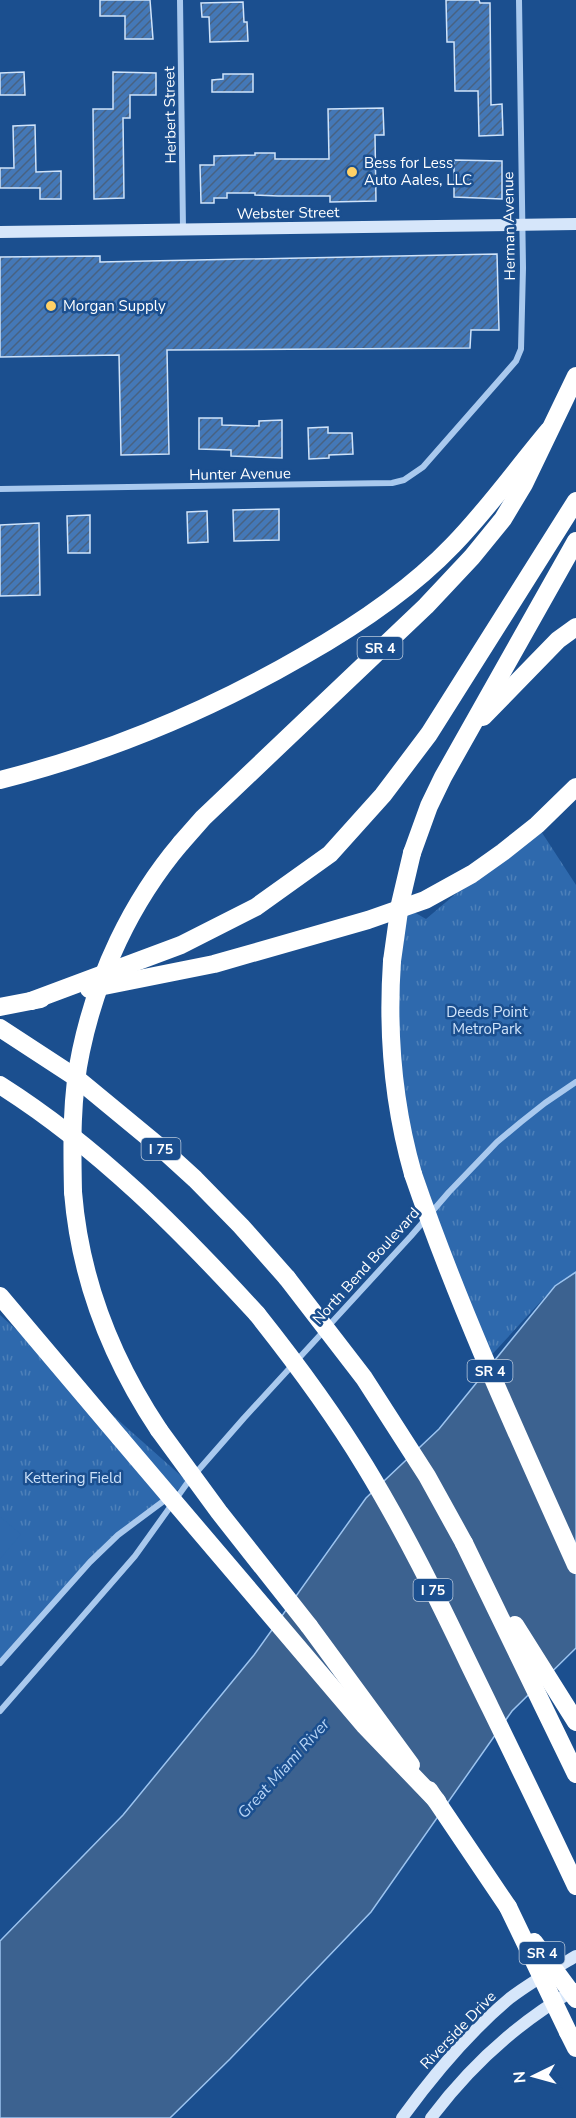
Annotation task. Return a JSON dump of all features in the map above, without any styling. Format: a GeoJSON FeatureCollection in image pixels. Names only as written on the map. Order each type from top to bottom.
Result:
{"type":"FeatureCollection","features":[{"type":"Feature","properties":{"kind":"highway","name":"SR 4"},"geometry":{"type":"LineString","coordinates":[[576,376],[524,484],[503,519],[472,557],[426,606],[203,818],[157,873],[127,921],[93,1002],[80,1052],[73,1108],[74,1192],[81,1251],[101,1320],[116,1357],[145,1409],[219,1512],[309,1626],[437,1801],[508,1907],[576,1999]]}},
{"type":"Feature","properties":{"kind":"highway"},"geometry":{"type":"LineString","coordinates":[[0,780],[96,752],[163,727],[225,699],[350,628],[396,596],[452,546],[549,430]]}},
{"type":"Feature","properties":{"kind":"highway"},"geometry":{"type":"LineString","coordinates":[[31,1001],[182,945],[256,907],[330,854],[383,795],[429,734],[576,501]]}},
{"type":"Feature","properties":{"kind":"highway","name":"SR 4"},"geometry":{"type":"LineString","coordinates":[[576,541],[443,777],[412,853],[398,913],[392,961],[390,1016],[392,1068],[400,1127],[413,1174],[437,1243],[494,1380],[576,1565]]}},
{"type":"Feature","properties":{"kind":"highway"},"geometry":{"type":"LineString","coordinates":[[466,736],[558,640],[576,627]]}},
{"type":"Feature","properties":{"kind":"highway"},"geometry":{"type":"LineString","coordinates":[[0,1007],[214,963],[357,923],[425,900],[472,874],[503,852],[537,825],[576,786]]}},
{"type":"Feature","properties":{"kind":"highway","name":"I 75"},"geometry":{"type":"LineString","coordinates":[[0,1028],[75,1077],[195,1179],[241,1226],[286,1278],[364,1378],[427,1476],[464,1543],[576,1774]]}},
{"type":"Feature","properties":{"kind":"highway","name":"I 75"},"geometry":{"type":"LineString","coordinates":[[0,1085],[54,1123],[136,1190],[190,1242],[257,1314],[299,1368],[366,1467],[397,1521],[429,1582],[576,1886]]}},
{"type":"Feature","properties":{"kind":"highway"},"geometry":{"type":"LineString","coordinates":[[0,1296],[364,1725],[437,1801]]}},
{"type":"Feature","properties":{"kind":"highway"},"geometry":{"type":"LineString","coordinates":[[464,1543],[576,1722]]}},
{"type":"Feature","properties":{"kind":"highway"},"geometry":{"type":"LineString","coordinates":[[508,1907],[576,2048]]}},
{"type":"Feature","properties":{"kind":"street","name":"Herbert Street"},"geometry":{"type":"LineString","coordinates":[[180,0],[183,229]]}},
{"type":"Feature","properties":{"kind":"street","name":"Herman Avenue"},"geometry":{"type":"LineString","coordinates":[[457,428],[516,361],[521,349],[519,0]]}},
{"type":"Feature","properties":{"kind":"street","name":"Webster Street"},"geometry":{"type":"LineString","coordinates":[[0,232],[576,224]]}},
{"type":"Feature","properties":{"kind":"street","name":"Hunter Avenue"},"geometry":{"type":"LineString","coordinates":[[0,489],[392,483],[404,480],[418,471],[457,428]]}},
{"type":"Feature","properties":{"kind":"street","name":"North Bend Boulevard"},"geometry":{"type":"LineString","coordinates":[[0,1711],[135,1556],[188,1482],[449,1192],[497,1142],[545,1103],[576,1083]]}},
{"type":"Feature","properties":{"kind":"street","name":"North Bend Boulevard"},"geometry":{"type":"LineString","coordinates":[[0,1663],[90,1562],[118,1535],[188,1482]]}},
{"type":"Feature","properties":{"kind":"street","name":"Riverside Drive"},"geometry":{"type":"LineString","coordinates":[[402,2118],[434,2073],[476,2029],[511,1998],[543,1975],[576,1956]]}},
{"type":"Feature","properties":{"kind":"street"},"geometry":{"type":"LineString","coordinates":[[431,2118],[450,2092],[492,2049],[519,2027],[576,1989]]}},
{"type":"Feature","properties":{"kind":"green space","name":"Deeds Point MetroPark"},"geometry":{"type":"Polygon","coordinates":[[[537,825],[576,885],[576,1272],[555,1286],[486,1361],[395,1093],[400,904],[426,919],[537,825]]]}},
{"type":"Feature","properties":{"kind":"green space","name":"Kettering Field"},"geometry":{"type":"Polygon","coordinates":[[[0,1315],[188,1482],[118,1535],[0,1663],[0,1315]]]}},
{"type":"Feature","properties":{"kind":"green space"},"geometry":{"type":"Polygon","coordinates":[[[0,1517],[21,1534],[0,1559],[0,1517]]]}},
{"type":"Feature","properties":{"kind":"water","name":"Great Miami River"},"geometry":{"type":"Polygon","coordinates":[[[576,1272],[576,1648],[512,1711],[371,1912],[170,2118],[0,2118],[0,1941],[123,1815],[254,1655],[366,1498],[439,1429],[555,1286],[576,1272]]]}},
{"type":"Feature","properties":{"kind":"building"},"geometry":{"type":"Polygon","coordinates":[[[100,0],[150,0],[153,39],[125,39],[125,16],[100,16],[100,0]]]}},
{"type":"Feature","properties":{"kind":"building"},"geometry":{"type":"Polygon","coordinates":[[[446,0],[479,0],[480,3],[490,3],[491,105],[502,104],[503,135],[479,136],[478,91],[455,91],[454,42],[447,42],[446,0]]]}},
{"type":"Feature","properties":{"kind":"building"},"geometry":{"type":"Polygon","coordinates":[[[243,2],[248,41],[210,42],[209,17],[202,17],[201,3],[243,2]]]}},
{"type":"Feature","properties":{"kind":"building"},"geometry":{"type":"Polygon","coordinates":[[[24,72],[25,95],[0,95],[0,73],[24,72]]]}},
{"type":"Feature","properties":{"kind":"building"},"geometry":{"type":"Polygon","coordinates":[[[113,72],[156,73],[156,95],[130,95],[130,118],[123,118],[124,198],[94,199],[93,109],[113,109],[113,72]]]}},
{"type":"Feature","properties":{"kind":"building"},"geometry":{"type":"Polygon","coordinates":[[[223,74],[253,74],[253,92],[212,92],[212,80],[223,79],[223,74]]]}},
{"type":"Feature","properties":{"kind":"building"},"geometry":{"type":"Polygon","coordinates":[[[383,108],[384,135],[375,135],[376,201],[330,202],[330,196],[227,193],[227,198],[214,198],[214,203],[201,203],[200,165],[214,165],[214,156],[275,153],[275,159],[329,159],[328,109],[383,108]]]}},
{"type":"Feature","properties":{"kind":"building"},"geometry":{"type":"Polygon","coordinates":[[[35,125],[36,172],[61,171],[61,199],[40,199],[40,188],[0,188],[0,168],[14,168],[13,126],[35,125]]]}},
{"type":"Feature","properties":{"kind":"building"},"geometry":{"type":"Polygon","coordinates":[[[454,160],[502,161],[502,199],[454,197],[454,160]]]}},
{"type":"Feature","properties":{"kind":"building"},"geometry":{"type":"Polygon","coordinates":[[[497,254],[499,330],[471,330],[470,348],[167,350],[169,454],[121,455],[119,355],[0,357],[0,257],[100,256],[100,262],[497,254]]]}},
{"type":"Feature","properties":{"kind":"building"},"geometry":{"type":"Polygon","coordinates":[[[199,418],[222,418],[222,425],[259,426],[259,421],[282,420],[282,458],[231,456],[231,450],[199,449],[199,418]]]}},
{"type":"Feature","properties":{"kind":"building"},"geometry":{"type":"Polygon","coordinates":[[[328,427],[328,433],[352,433],[353,454],[309,459],[308,428],[328,427]]]}},
{"type":"Feature","properties":{"kind":"building"},"geometry":{"type":"Polygon","coordinates":[[[279,509],[279,540],[234,541],[233,510],[279,509]]]}},
{"type":"Feature","properties":{"kind":"building"},"geometry":{"type":"Polygon","coordinates":[[[207,511],[208,542],[188,543],[187,512],[207,511]]]}},
{"type":"Feature","properties":{"kind":"building"},"geometry":{"type":"Polygon","coordinates":[[[90,515],[90,553],[68,553],[67,516],[90,515]]]}},
{"type":"Feature","properties":{"kind":"building"},"geometry":{"type":"Polygon","coordinates":[[[39,523],[40,595],[0,596],[0,525],[39,523]]]}},
{"type":"Feature","properties":{"kind":"place","name":"Bess for Less Auto Aales, LLC"},"geometry":{"type":"Point","coordinates":[352,172]}},
{"type":"Feature","properties":{"kind":"place","name":"Morgan Supply"},"geometry":{"type":"Point","coordinates":[51,306]}}]}
